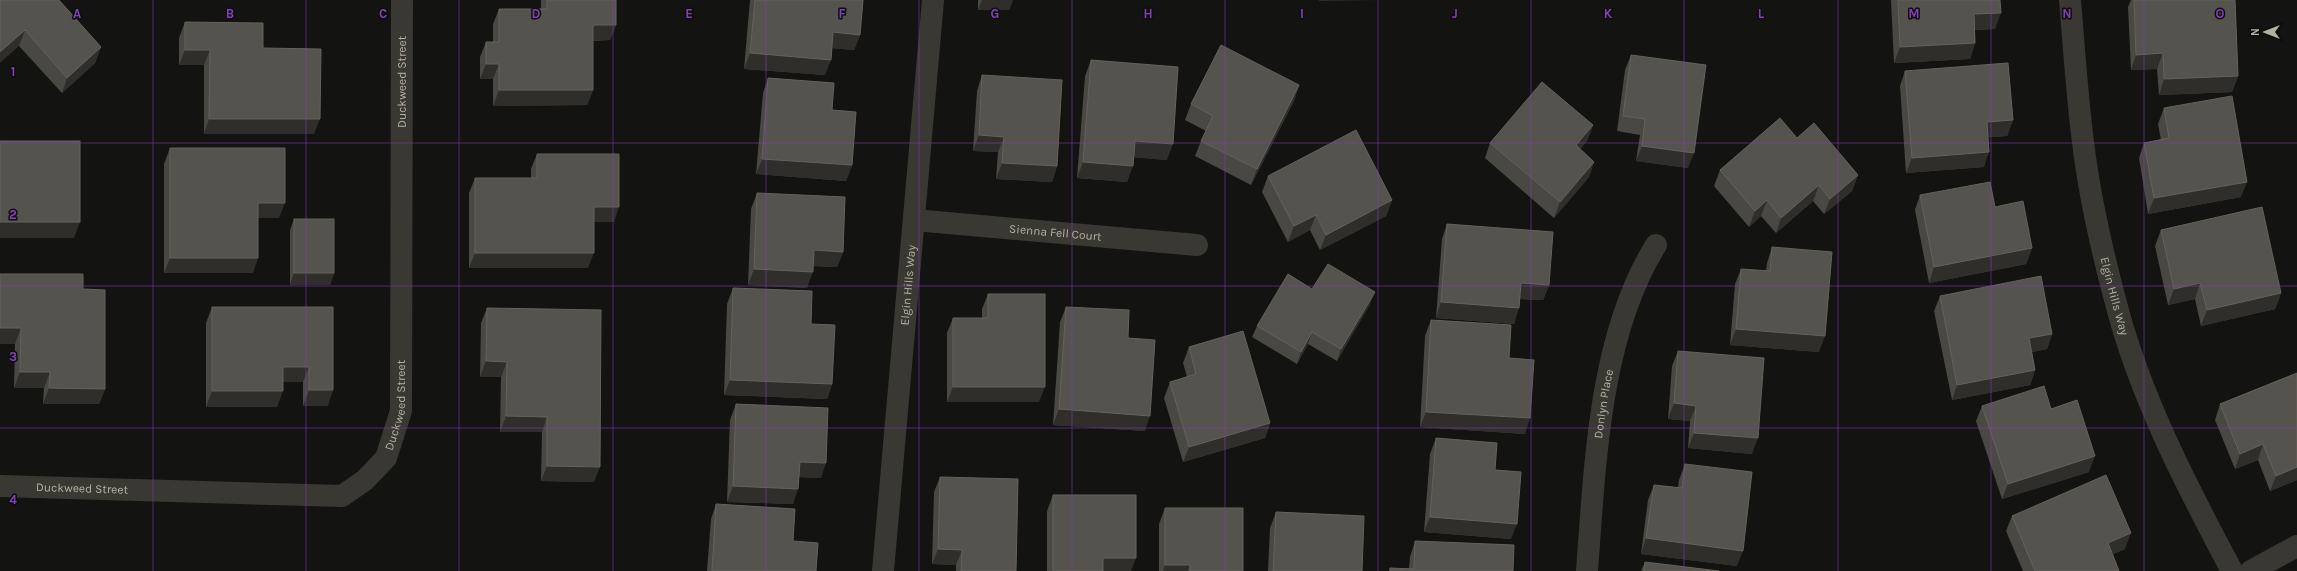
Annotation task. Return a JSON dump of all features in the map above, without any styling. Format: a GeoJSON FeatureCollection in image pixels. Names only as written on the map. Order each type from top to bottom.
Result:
{"type":"FeatureCollection","features":[{"type":"Feature","properties":{"kind":"street","name":"Duckweed Street"},"geometry":{"type":"LineString","coordinates":[[0,486],[342,496],[365,480],[386,458],[401,411],[402,0]]}},
{"type":"Feature","properties":{"kind":"street","name":"Elgin Hills Way"},"geometry":{"type":"LineString","coordinates":[[883,571],[933,0]]}},
{"type":"Feature","properties":{"kind":"street","name":"Elgin Hills Way"},"geometry":{"type":"LineString","coordinates":[[2070,0],[2083,143],[2104,254],[2123,326],[2164,436],[2186,484],[2232,571]]}},
{"type":"Feature","properties":{"kind":"street","name":"Sienna Fell Court"},"geometry":{"type":"LineString","coordinates":[[914,220],[1197,246]]}},
{"type":"Feature","properties":{"kind":"street","name":"Donlyn Place"},"geometry":{"type":"LineString","coordinates":[[1587,571],[1596,459],[1611,360],[1628,303],[1656,246]]}},
{"type":"Feature","properties":{"kind":"street"},"geometry":{"type":"LineString","coordinates":[[2251,571],[2297,546]]}},
{"type":"Feature","properties":{"kind":"building"},"geometry":{"type":"Polygon","coordinates":[[[0,0],[59,0],[101,47],[67,78],[25,30],[0,52],[0,0]]]}},
{"type":"Feature","properties":{"kind":"building"},"geometry":{"type":"Polygon","coordinates":[[[547,0],[616,0],[616,25],[593,25],[593,90],[499,90],[499,64],[486,64],[486,42],[499,42],[499,9],[547,9],[547,0]]]}},
{"type":"Feature","properties":{"kind":"building"},"geometry":{"type":"Polygon","coordinates":[[[755,0],[863,0],[860,35],[833,32],[831,60],[750,53],[755,0]]]}},
{"type":"Feature","properties":{"kind":"building"},"geometry":{"type":"Polygon","coordinates":[[[1898,0],[2000,0],[2001,13],[1974,14],[1975,43],[1900,47],[1898,0]]]}},
{"type":"Feature","properties":{"kind":"building"},"geometry":{"type":"Polygon","coordinates":[[[2134,0],[2235,0],[2238,76],[2164,79],[2163,53],[2136,55],[2134,0]]]}},
{"type":"Feature","properties":{"kind":"building"},"geometry":{"type":"Polygon","coordinates":[[[185,22],[263,23],[263,48],[321,49],[320,119],[209,119],[210,50],[185,50],[185,22]]]}},
{"type":"Feature","properties":{"kind":"building"},"geometry":{"type":"Polygon","coordinates":[[[1221,45],[1299,85],[1257,169],[1201,141],[1213,116],[1191,104],[1221,45]]]}},
{"type":"Feature","properties":{"kind":"building"},"geometry":{"type":"Polygon","coordinates":[[[1631,55],[1706,65],[1694,153],[1642,146],[1645,119],[1623,116],[1631,55]]]}},
{"type":"Feature","properties":{"kind":"building"},"geometry":{"type":"Polygon","coordinates":[[[1091,60],[1178,67],[1173,144],[1135,141],[1133,166],[1083,162],[1091,60]]]}},
{"type":"Feature","properties":{"kind":"building"},"geometry":{"type":"Polygon","coordinates":[[[2008,63],[2013,120],[1987,122],[1989,152],[1912,158],[1905,71],[2008,63]]]}},
{"type":"Feature","properties":{"kind":"building"},"geometry":{"type":"Polygon","coordinates":[[[982,75],[1062,80],[1057,166],[1002,163],[1004,137],[979,135],[982,75]]]}},
{"type":"Feature","properties":{"kind":"building"},"geometry":{"type":"Polygon","coordinates":[[[768,78],[834,83],[832,110],[856,112],[852,165],[762,159],[768,78]]]}},
{"type":"Feature","properties":{"kind":"building"},"geometry":{"type":"Polygon","coordinates":[[[1542,82],[1593,125],[1576,145],[1594,162],[1560,202],[1490,143],[1542,82]]]}},
{"type":"Feature","properties":{"kind":"building"},"geometry":{"type":"Polygon","coordinates":[[[2232,96],[2247,182],[2154,198],[2144,143],[2169,138],[2164,108],[2232,96]]]}},
{"type":"Feature","properties":{"kind":"building"},"geometry":{"type":"Polygon","coordinates":[[[1780,118],[1797,138],[1814,123],[1858,175],[1830,199],[1819,185],[1781,218],[1767,200],[1755,211],[1720,170],[1780,118]]]}},
{"type":"Feature","properties":{"kind":"building"},"geometry":{"type":"Polygon","coordinates":[[[1356,130],[1392,200],[1326,235],[1316,215],[1294,226],[1268,176],[1356,130]]]}},
{"type":"Feature","properties":{"kind":"building"},"geometry":{"type":"Polygon","coordinates":[[[0,141],[80,141],[80,222],[0,222],[0,141]]]}},
{"type":"Feature","properties":{"kind":"building"},"geometry":{"type":"Polygon","coordinates":[[[170,148],[285,148],[285,203],[258,203],[258,258],[170,258],[170,148]]]}},
{"type":"Feature","properties":{"kind":"building"},"geometry":{"type":"Polygon","coordinates":[[[537,154],[619,154],[619,207],[594,207],[594,253],[475,253],[475,178],[537,178],[537,154]]]}},
{"type":"Feature","properties":{"kind":"building"},"geometry":{"type":"Polygon","coordinates":[[[1990,182],[1995,207],[2023,201],[2032,248],[1934,267],[1920,195],[1990,182]]]}},
{"type":"Feature","properties":{"kind":"building"},"geometry":{"type":"Polygon","coordinates":[[[757,193],[845,197],[843,252],[814,250],[813,272],[754,269],[757,193]]]}},
{"type":"Feature","properties":{"kind":"building"},"geometry":{"type":"Polygon","coordinates":[[[2262,207],[2281,293],[2207,310],[2200,283],[2174,289],[2161,230],[2262,207]]]}},
{"type":"Feature","properties":{"kind":"building"},"geometry":{"type":"Polygon","coordinates":[[[294,219],[334,219],[334,273],[294,273],[294,219]]]}},
{"type":"Feature","properties":{"kind":"building"},"geometry":{"type":"Polygon","coordinates":[[[1447,224],[1553,232],[1549,285],[1521,283],[1519,308],[1441,302],[1447,224]]]}},
{"type":"Feature","properties":{"kind":"building"},"geometry":{"type":"Polygon","coordinates":[[[1772,247],[1832,252],[1825,336],[1736,329],[1741,269],[1770,271],[1772,247]]]}},
{"type":"Feature","properties":{"kind":"building"},"geometry":{"type":"Polygon","coordinates":[[[1328,264],[1375,292],[1341,349],[1312,332],[1301,352],[1257,326],[1288,274],[1312,289],[1328,264]]]}},
{"type":"Feature","properties":{"kind":"building"},"geometry":{"type":"Polygon","coordinates":[[[0,274],[83,274],[83,289],[105,290],[105,389],[49,388],[50,372],[20,372],[21,328],[0,328],[0,274]]]}},
{"type":"Feature","properties":{"kind":"building"},"geometry":{"type":"Polygon","coordinates":[[[2041,276],[2052,334],[2029,338],[2035,370],[1957,385],[1940,296],[2041,276]]]}},
{"type":"Feature","properties":{"kind":"building"},"geometry":{"type":"Polygon","coordinates":[[[733,288],[812,291],[811,324],[835,325],[832,384],[730,380],[733,288]]]}},
{"type":"Feature","properties":{"kind":"building"},"geometry":{"type":"Polygon","coordinates":[[[988,294],[1045,294],[1045,387],[953,387],[953,318],[988,318],[988,294]]]}},
{"type":"Feature","properties":{"kind":"building"},"geometry":{"type":"Polygon","coordinates":[[[212,307],[333,307],[333,390],[309,390],[309,367],[283,367],[283,391],[212,391],[212,307]]]}},
{"type":"Feature","properties":{"kind":"building"},"geometry":{"type":"Polygon","coordinates":[[[1066,307],[1129,310],[1128,338],[1155,340],[1150,416],[1059,409],[1066,307]]]}},
{"type":"Feature","properties":{"kind":"building"},"geometry":{"type":"Polygon","coordinates":[[[487,308],[601,310],[600,467],[547,466],[547,417],[506,416],[507,362],[486,361],[487,308]]]}},
{"type":"Feature","properties":{"kind":"building"},"geometry":{"type":"Polygon","coordinates":[[[1431,320],[1511,325],[1509,358],[1534,360],[1530,418],[1426,412],[1431,320]]]}},
{"type":"Feature","properties":{"kind":"building"},"geometry":{"type":"Polygon","coordinates":[[[1243,331],[1270,423],[1189,447],[1170,382],[1196,374],[1189,347],[1243,331]]]}},
{"type":"Feature","properties":{"kind":"building"},"geometry":{"type":"Polygon","coordinates":[[[1678,351],[1764,358],[1758,438],[1694,433],[1696,406],[1674,403],[1678,351]]]}},
{"type":"Feature","properties":{"kind":"building"},"geometry":{"type":"Polygon","coordinates":[[[2297,373],[2297,467],[2276,476],[2263,444],[2240,454],[2220,404],[2297,373]]]}},
{"type":"Feature","properties":{"kind":"building"},"geometry":{"type":"Polygon","coordinates":[[[2044,386],[2051,409],[2077,400],[2095,456],[2008,484],[1982,406],[2044,386]]]}},
{"type":"Feature","properties":{"kind":"building"},"geometry":{"type":"Polygon","coordinates":[[[736,404],[828,408],[826,463],[800,462],[798,489],[733,486],[736,404]]]}},
{"type":"Feature","properties":{"kind":"building"},"geometry":{"type":"Polygon","coordinates":[[[1436,438],[1497,443],[1495,470],[1521,472],[1517,524],[1430,517],[1436,438]]]}},
{"type":"Feature","properties":{"kind":"building"},"geometry":{"type":"Polygon","coordinates":[[[1685,464],[1752,472],[1743,551],[1646,538],[1654,485],[1682,488],[1685,464]]]}},
{"type":"Feature","properties":{"kind":"building"},"geometry":{"type":"Polygon","coordinates":[[[2106,475],[2131,533],[2108,543],[2119,571],[2035,571],[2012,516],[2106,475]]]}},
{"type":"Feature","properties":{"kind":"building"},"geometry":{"type":"Polygon","coordinates":[[[940,477],[1018,479],[1016,571],[961,571],[962,550],[938,549],[940,477]]]}},
{"type":"Feature","properties":{"kind":"building"},"geometry":{"type":"Polygon","coordinates":[[[1053,495],[1136,495],[1136,558],[1103,558],[1103,571],[1053,571],[1053,495]]]}},
{"type":"Feature","properties":{"kind":"building"},"geometry":{"type":"Polygon","coordinates":[[[716,504],[795,509],[793,541],[818,543],[816,571],[712,571],[716,504]]]}},
{"type":"Feature","properties":{"kind":"building"},"geometry":{"type":"Polygon","coordinates":[[[1165,508],[1243,508],[1243,571],[1190,571],[1190,565],[1165,565],[1165,508]]]}},
{"type":"Feature","properties":{"kind":"building"},"geometry":{"type":"Polygon","coordinates":[[[1276,512],[1364,516],[1362,571],[1273,571],[1276,512]]]}},
{"type":"Feature","properties":{"kind":"building"},"geometry":{"type":"Polygon","coordinates":[[[1415,541],[1514,545],[1513,571],[1390,571],[1390,568],[1414,569],[1415,541]]]}},
{"type":"Feature","properties":{"kind":"building"},"geometry":{"type":"Polygon","coordinates":[[[1645,562],[1719,571],[1644,571],[1645,562]]]}}]}
